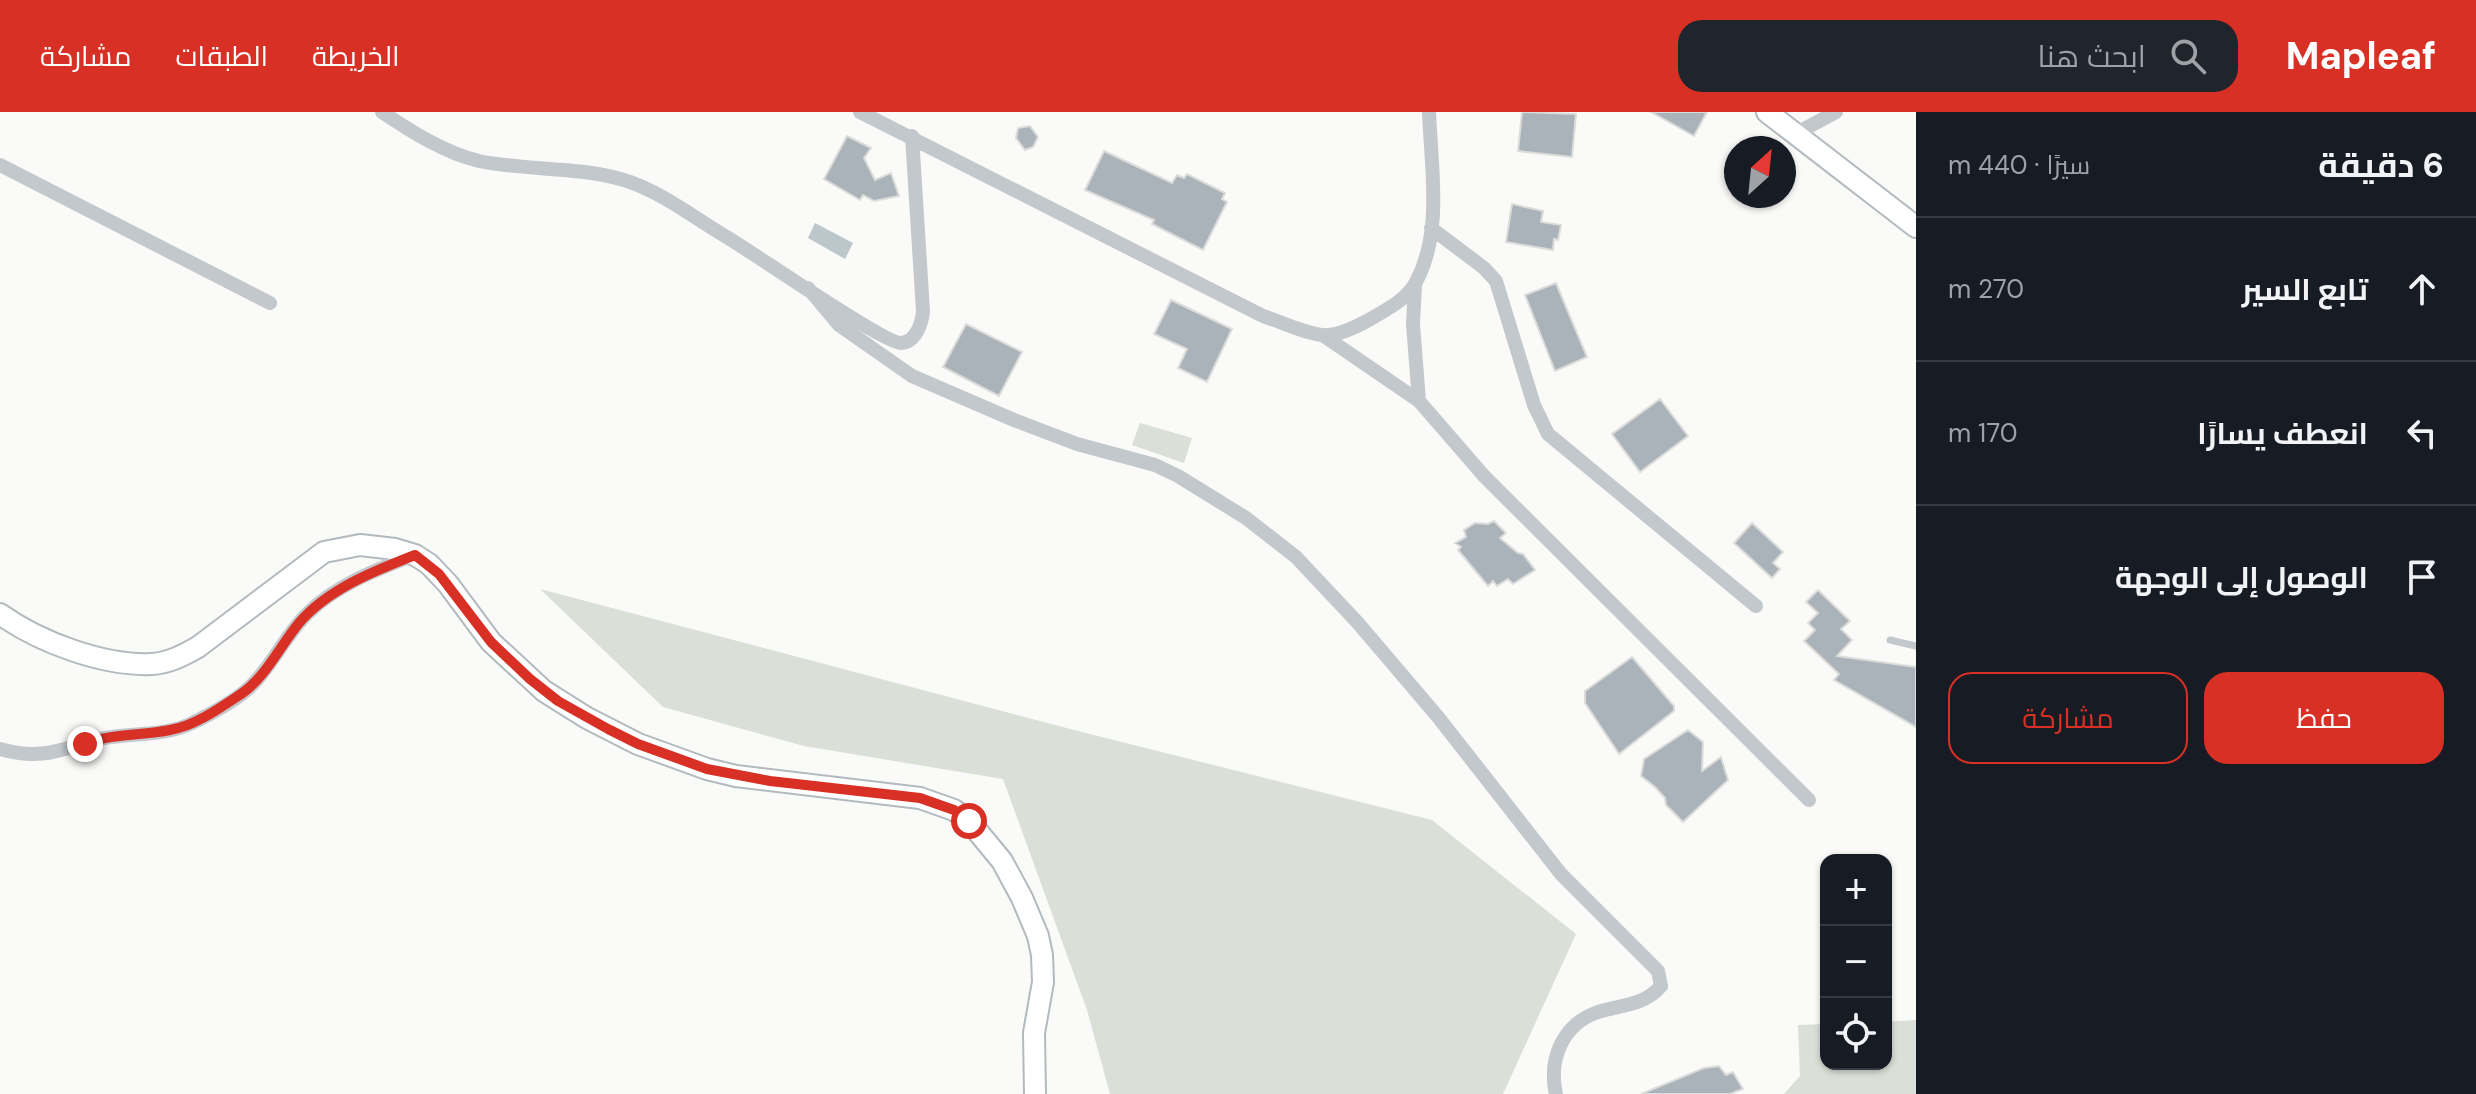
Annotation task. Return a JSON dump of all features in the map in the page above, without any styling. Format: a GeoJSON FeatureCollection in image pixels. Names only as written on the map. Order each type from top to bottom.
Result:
{"type":"FeatureCollection","features":[{"type":"Feature","properties":{"kind":"street"},"geometry":{"type":"LineString","coordinates":[[382,112],[473,159],[589,172],[630,182],[718,231],[893,342],[905,343],[916,332],[922,318],[923,302],[912,136]]}},
{"type":"Feature","properties":{"kind":"street"},"geometry":{"type":"LineString","coordinates":[[860,112],[1263,316],[1324,336],[1419,401],[1484,476],[1809,800]]}},
{"type":"Feature","properties":{"kind":"street"},"geometry":{"type":"LineString","coordinates":[[1419,401],[1413,324],[1415,284],[1428,252],[1433,214],[1429,112]]}},
{"type":"Feature","properties":{"kind":"street"},"geometry":{"type":"LineString","coordinates":[[1767,112],[1916,227]]}},
{"type":"Feature","properties":{"kind":"street"},"geometry":{"type":"LineString","coordinates":[[1795,134],[1836,112]]}},
{"type":"Feature","properties":{"kind":"street"},"geometry":{"type":"LineString","coordinates":[[0,165],[270,303]]}},
{"type":"Feature","properties":{"kind":"street"},"geometry":{"type":"LineString","coordinates":[[1431,228],[1484,268],[1496,281],[1534,405],[1548,434],[1756,606]]}},
{"type":"Feature","properties":{"kind":"street"},"geometry":{"type":"LineString","coordinates":[[1324,336],[1347,330],[1375,316],[1398,302],[1415,284]]}},
{"type":"Feature","properties":{"kind":"street"},"geometry":{"type":"LineString","coordinates":[[808,288],[839,325],[902,369],[931,385],[1077,444],[1155,465],[1198,487],[1246,518],[1296,557],[1438,717],[1561,874],[1658,971],[1661,986],[1651,998],[1595,1013],[1572,1029],[1558,1045],[1556,1094]]}},
{"type":"Feature","properties":{"kind":"street"},"geometry":{"type":"LineString","coordinates":[[0,614],[59,647],[151,664],[181,657],[198,647],[324,552],[360,545],[415,555],[439,574],[491,642],[530,679],[558,701],[638,744],[707,769],[770,781],[920,798],[954,810],[969,821],[1013,878],[1038,936],[1043,982],[1034,1033],[1035,1094]]}},
{"type":"Feature","properties":{"kind":"street"},"geometry":{"type":"LineString","coordinates":[[0,749],[47,755],[119,735],[171,730],[187,725],[251,686],[295,627],[320,603],[377,570],[415,555]]}},
{"type":"Feature","properties":{"kind":"lane"},"geometry":{"type":"LineString","coordinates":[[1890,640],[1916,646]]}},
{"type":"Feature","properties":{"kind":"shaded area"},"geometry":{"type":"Polygon","coordinates":[[[815,223],[853,243],[845,259],[808,238],[815,223]]]}},
{"type":"Feature","properties":{"kind":"shaded area"},"geometry":{"type":"Polygon","coordinates":[[[1140,423],[1192,438],[1184,463],[1132,445],[1140,423]]]}},
{"type":"Feature","properties":{"kind":"shaded area"},"geometry":{"type":"Polygon","coordinates":[[[540,589],[1078,731],[1432,820],[1576,934],[1503,1094],[1110,1094],[1087,1010],[1003,779],[804,746],[663,707],[540,589]]]}},
{"type":"Feature","properties":{"kind":"shaded area"},"geometry":{"type":"Polygon","coordinates":[[[1916,1020],[1916,1094],[1784,1094],[1800,1076],[1798,1025],[1820,1024],[1820,1070],[1892,1070],[1892,1022],[1916,1020]]]}},
{"type":"Feature","properties":{"kind":"building"},"geometry":{"type":"Polygon","coordinates":[[[1522,112],[1576,114],[1572,157],[1518,151],[1522,112]]]}},
{"type":"Feature","properties":{"kind":"building"},"geometry":{"type":"Polygon","coordinates":[[[1651,112],[1707,112],[1694,136],[1651,112]]]}},
{"type":"Feature","properties":{"kind":"building"},"geometry":{"type":"Polygon","coordinates":[[[1030,126],[1038,137],[1033,147],[1025,150],[1016,138],[1018,128],[1030,126]]]}},
{"type":"Feature","properties":{"kind":"building"},"geometry":{"type":"Polygon","coordinates":[[[847,136],[871,148],[864,158],[875,180],[891,173],[899,196],[874,201],[863,195],[860,200],[824,179],[847,136]]]}},
{"type":"Feature","properties":{"kind":"building"},"geometry":{"type":"Polygon","coordinates":[[[1104,151],[1172,183],[1177,175],[1184,178],[1187,174],[1225,193],[1222,199],[1227,202],[1203,250],[1152,224],[1154,220],[1085,190],[1104,151]]]}},
{"type":"Feature","properties":{"kind":"building"},"geometry":{"type":"Polygon","coordinates":[[[1512,204],[1543,211],[1541,222],[1561,225],[1558,240],[1554,239],[1553,250],[1506,242],[1512,204]]]}},
{"type":"Feature","properties":{"kind":"building"},"geometry":{"type":"Polygon","coordinates":[[[1556,283],[1587,357],[1555,371],[1525,295],[1556,283]]]}},
{"type":"Feature","properties":{"kind":"building"},"geometry":{"type":"Polygon","coordinates":[[[1171,300],[1232,329],[1207,382],[1178,368],[1187,349],[1154,334],[1171,300]]]}},
{"type":"Feature","properties":{"kind":"building"},"geometry":{"type":"Polygon","coordinates":[[[966,324],[1022,352],[999,396],[943,367],[966,324]]]}},
{"type":"Feature","properties":{"kind":"building"},"geometry":{"type":"Polygon","coordinates":[[[1660,399],[1688,436],[1640,472],[1612,434],[1660,399]]]}},
{"type":"Feature","properties":{"kind":"building"},"geometry":{"type":"Polygon","coordinates":[[[1494,521],[1506,533],[1500,538],[1523,554],[1535,570],[1513,584],[1508,579],[1497,586],[1493,581],[1488,586],[1455,543],[1466,537],[1464,530],[1475,523],[1494,521]]]}},
{"type":"Feature","properties":{"kind":"building"},"geometry":{"type":"Polygon","coordinates":[[[1752,523],[1783,552],[1773,563],[1780,569],[1772,578],[1734,543],[1752,523]]]}},
{"type":"Feature","properties":{"kind":"building"},"geometry":{"type":"Polygon","coordinates":[[[1818,590],[1850,621],[1841,629],[1852,640],[1837,656],[1916,667],[1916,727],[1834,680],[1839,674],[1804,641],[1815,630],[1808,623],[1818,613],[1806,602],[1818,590]]]}},
{"type":"Feature","properties":{"kind":"building"},"geometry":{"type":"Polygon","coordinates":[[[1632,657],[1674,706],[1674,711],[1619,754],[1585,703],[1585,691],[1632,657]]]}},
{"type":"Feature","properties":{"kind":"building"},"geometry":{"type":"Polygon","coordinates":[[[1688,730],[1703,742],[1702,771],[1721,757],[1728,780],[1683,822],[1666,805],[1665,798],[1655,787],[1641,776],[1644,759],[1688,730]]]}},
{"type":"Feature","properties":{"kind":"building"},"geometry":{"type":"Polygon","coordinates":[[[1719,1066],[1726,1075],[1733,1072],[1743,1089],[1730,1094],[1641,1094],[1704,1068],[1719,1066]]]}},
{"type":"Feature","properties":{"kind":"route"},"geometry":{"type":"LineString","coordinates":[[85,744],[119,735],[171,730],[205,716],[251,686],[290,634],[320,603],[377,570],[415,555],[429,564],[448,584],[491,642],[544,691],[587,718],[638,744],[736,776],[920,798],[954,810],[969,821]]}}]}
